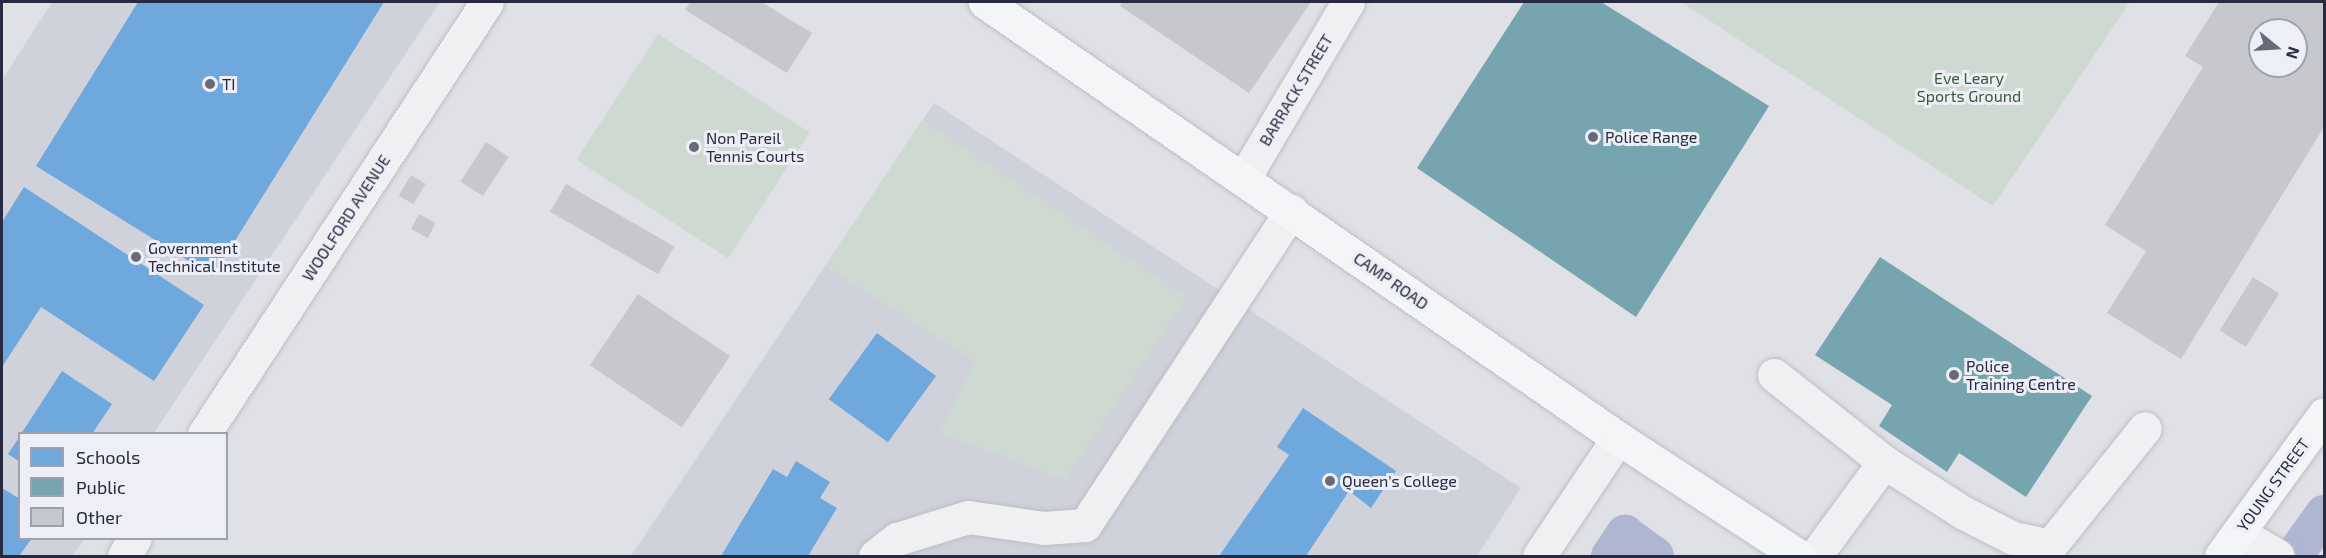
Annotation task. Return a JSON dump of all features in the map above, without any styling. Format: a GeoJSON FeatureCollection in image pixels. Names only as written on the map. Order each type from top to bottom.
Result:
{"type":"FeatureCollection","features":[{"type":"Feature","properties":{"kind":"main road","name":"CAMP ROAD"},"geometry":{"type":"LineString","coordinates":[[985,2],[1244,178],[1618,438],[1799,556]]}},
{"type":"Feature","properties":{"kind":"main road","name":"YOUNG STREET"},"geometry":{"type":"LineString","coordinates":[[2251,548],[2325,414]]}},
{"type":"Feature","properties":{"kind":"street","name":"WOOLFORD AVENUE"},"geometry":{"type":"LineString","coordinates":[[205,432],[487,2]]}},
{"type":"Feature","properties":{"kind":"street","name":"BARRACK STREET"},"geometry":{"type":"LineString","coordinates":[[1244,178],[1348,2]]}},
{"type":"Feature","properties":{"kind":"street"},"geometry":{"type":"LineString","coordinates":[[875,556],[897,539],[968,517],[1044,528],[1085,525],[1291,211]]}},
{"type":"Feature","properties":{"kind":"street"},"geometry":{"type":"LineString","coordinates":[[1774,375],[1884,462],[1964,513],[2013,538],[2050,546],[2145,428]]}},
{"type":"Feature","properties":{"kind":"street"},"geometry":{"type":"LineString","coordinates":[[1539,556],[1618,438]]}},
{"type":"Feature","properties":{"kind":"street"},"geometry":{"type":"LineString","coordinates":[[1815,556],[1884,462]]}},
{"type":"Feature","properties":{"kind":"street"},"geometry":{"type":"LineString","coordinates":[[124,556],[134,540]]}},
{"type":"Feature","properties":{"kind":"shaded area","name":"Government Technical Institute"},"geometry":{"type":"Polygon","coordinates":[[[52,2],[440,2],[155,432],[18,432],[18,540],[83,540],[72,556],[2,556],[2,80],[52,2]]]}},
{"type":"Feature","properties":{"kind":"shaded area"},"geometry":{"type":"Polygon","coordinates":[[[934,103],[1521,488],[1477,556],[631,556],[934,103]]]}},
{"type":"Feature","properties":{"kind":"green space","name":"Eve Leary Sports Ground"},"geometry":{"type":"Polygon","coordinates":[[[1681,2],[2130,2],[1993,206],[1681,2]]]}},
{"type":"Feature","properties":{"kind":"green space","name":"Non Pareil Tennis Courts"},"geometry":{"type":"Polygon","coordinates":[[[658,34],[810,133],[728,258],[576,160],[658,34]]]}},
{"type":"Feature","properties":{"kind":"green space"},"geometry":{"type":"Polygon","coordinates":[[[922,120],[1187,297],[1065,480],[940,433],[975,361],[825,266],[922,120]]]}},
{"type":"Feature","properties":{"kind":"building: Schools","name":"TI"},"geometry":{"type":"Polygon","coordinates":[[[138,2],[384,2],[213,276],[36,166],[138,2]]]}},
{"type":"Feature","properties":{"kind":"building: Schools"},"geometry":{"type":"Polygon","coordinates":[[[24,187],[204,305],[154,381],[41,307],[2,367],[2,222],[24,187]]]}},
{"type":"Feature","properties":{"kind":"building: Schools"},"geometry":{"type":"Polygon","coordinates":[[[877,333],[936,376],[888,442],[829,399],[877,333]]]}},
{"type":"Feature","properties":{"kind":"building: Schools"},"geometry":{"type":"Polygon","coordinates":[[[62,371],[112,404],[93,432],[22,432],[62,371]]]}},
{"type":"Feature","properties":{"kind":"building: Schools","name":"Queen's College"},"geometry":{"type":"Polygon","coordinates":[[[1303,408],[1396,471],[1371,508],[1349,491],[1306,556],[1219,556],[1289,455],[1277,447],[1303,408]]]}},
{"type":"Feature","properties":{"kind":"building: Schools"},"geometry":{"type":"Polygon","coordinates":[[[18,439],[18,461],[8,454],[18,439]]]}},
{"type":"Feature","properties":{"kind":"building: Schools"},"geometry":{"type":"Polygon","coordinates":[[[796,461],[830,482],[820,498],[837,508],[808,556],[721,556],[773,469],[787,477],[796,461]]]}},
{"type":"Feature","properties":{"kind":"building: Schools"},"geometry":{"type":"Polygon","coordinates":[[[2,488],[18,498],[18,540],[31,540],[19,556],[2,556],[2,488]]]}},
{"type":"Feature","properties":{"kind":"building: Public","name":"Police Range"},"geometry":{"type":"Polygon","coordinates":[[[1524,2],[1601,2],[1769,106],[1636,317],[1417,168],[1524,2]]]}},
{"type":"Feature","properties":{"kind":"building: Public","name":"Police Training Centre"},"geometry":{"type":"Polygon","coordinates":[[[1880,257],[2092,396],[2026,497],[1959,453],[1947,472],[1879,426],[1892,405],[1815,355],[1880,257]]]}},
{"type":"Feature","properties":{"kind":"building: Other"},"geometry":{"type":"Polygon","coordinates":[[[690,2],[761,2],[812,33],[787,73],[685,10],[690,2]]]}},
{"type":"Feature","properties":{"kind":"building: Other"},"geometry":{"type":"Polygon","coordinates":[[[1123,2],[1311,2],[1249,93],[1120,6],[1123,2]]]}},
{"type":"Feature","properties":{"kind":"building: Other"},"geometry":{"type":"Polygon","coordinates":[[[2219,2],[2324,2],[2324,127],[2181,359],[2107,313],[2146,251],[2105,225],[2203,67],[2185,56],[2219,2]]]}},
{"type":"Feature","properties":{"kind":"building: Other"},"geometry":{"type":"Polygon","coordinates":[[[486,142],[509,157],[483,196],[460,181],[486,142]]]}},
{"type":"Feature","properties":{"kind":"building: Other"},"geometry":{"type":"Polygon","coordinates":[[[411,175],[426,184],[413,204],[399,196],[411,175]]]}},
{"type":"Feature","properties":{"kind":"building: Other"},"geometry":{"type":"Polygon","coordinates":[[[566,184],[674,246],[658,274],[550,212],[566,184]]]}},
{"type":"Feature","properties":{"kind":"building: Other"},"geometry":{"type":"Polygon","coordinates":[[[419,214],[436,223],[428,238],[411,229],[419,214]]]}},
{"type":"Feature","properties":{"kind":"building: Other"},"geometry":{"type":"Polygon","coordinates":[[[2253,277],[2279,293],[2246,347],[2220,330],[2253,277]]]}},
{"type":"Feature","properties":{"kind":"building: Other"},"geometry":{"type":"Polygon","coordinates":[[[638,294],[730,356],[682,427],[590,365],[638,294]]]}},
{"type":"Feature","properties":{"kind":"waterway"},"geometry":{"type":"LineString","coordinates":[[2294,556],[2324,514]]}},
{"type":"Feature","properties":{"kind":"waterway"},"geometry":{"type":"LineString","coordinates":[[1610,556],[1625,534],[1655,556]]}},
{"type":"Feature","properties":{"kind":"place","name":"TI"},"geometry":{"type":"Point","coordinates":[210,84]}},
{"type":"Feature","properties":{"kind":"place","name":"Police Range"},"geometry":{"type":"Point","coordinates":[1593,137]}},
{"type":"Feature","properties":{"kind":"place","name":"Non Pareil Tennis Courts"},"geometry":{"type":"Point","coordinates":[694,147]}},
{"type":"Feature","properties":{"kind":"place","name":"Government Technical Institute"},"geometry":{"type":"Point","coordinates":[136,257]}},
{"type":"Feature","properties":{"kind":"place","name":"Police Training Centre"},"geometry":{"type":"Point","coordinates":[1954,375]}},
{"type":"Feature","properties":{"kind":"place","name":"Queen's College"},"geometry":{"type":"Point","coordinates":[1330,481]}}]}
